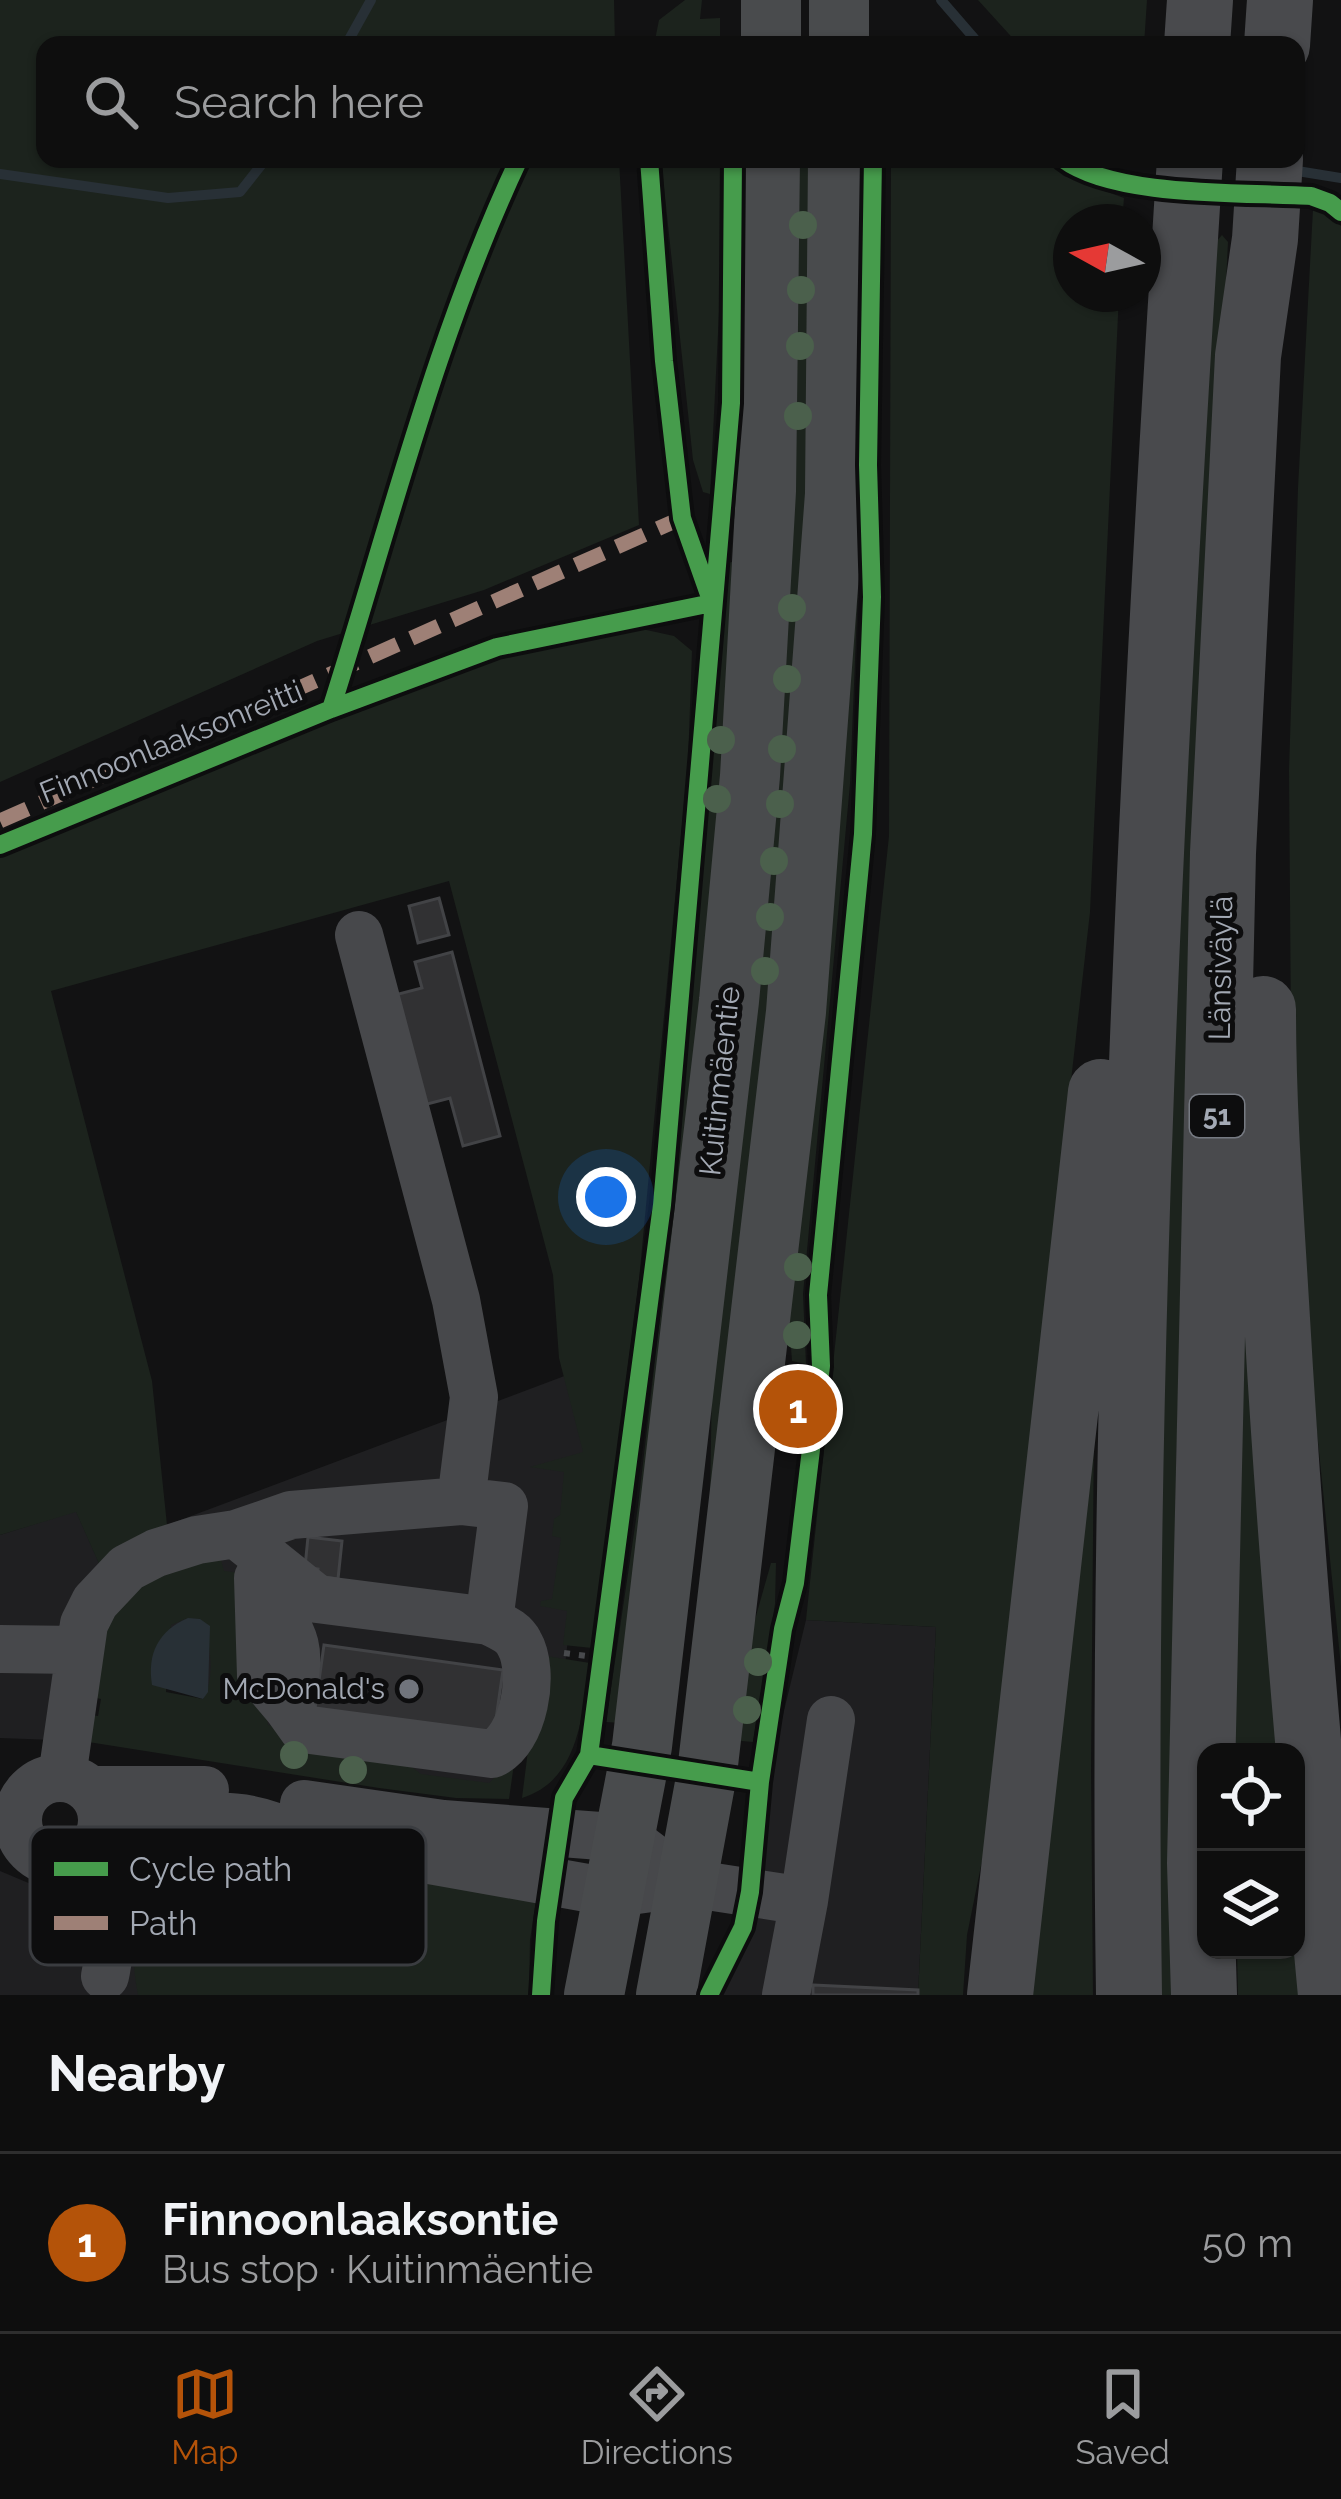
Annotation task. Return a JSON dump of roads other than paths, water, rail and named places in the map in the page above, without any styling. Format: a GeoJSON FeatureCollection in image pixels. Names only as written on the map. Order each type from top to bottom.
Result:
{"type":"FeatureCollection","features":[{"type":"Feature","properties":{"kind":"highway"},"geometry":{"type":"LineString","coordinates":[[1198,36],[1200,0]]}},
{"type":"Feature","properties":{"kind":"highway"},"geometry":{"type":"LineString","coordinates":[[1278,36],[1280,0]]}},
{"type":"Feature","properties":{"kind":"highway","name":"Länsiväylä"},"geometry":{"type":"LineString","coordinates":[[1204,1995],[1200,1863],[1223,853],[1248,356],[1265,239],[1269,168]]}},
{"type":"Feature","properties":{"kind":"highway"},"geometry":{"type":"LineString","coordinates":[[1129,1995],[1130,1475],[1142,1089],[1188,187]]}},
{"type":"Feature","properties":{"kind":"highway"},"geometry":{"type":"LineString","coordinates":[[1265,239],[1282,338],[1266,584],[1263,1082],[1282,1408],[1330,1995]]}},
{"type":"Feature","properties":{"kind":"highway"},"geometry":{"type":"LineString","coordinates":[[1000,1995],[1095,1149],[1120,881],[1128,716],[1165,591]]}},
{"type":"Feature","properties":{"kind":"highway"},"geometry":{"type":"LineString","coordinates":[[1316,1833],[1341,1930]]}},
{"type":"Feature","properties":{"kind":"main road","name":"Kuitinmäentie"},"geometry":{"type":"LineString","coordinates":[[594,1995],[640,1762],[687,1375],[750,776],[766,491],[770,168]]}},
{"type":"Feature","properties":{"kind":"main road"},"geometry":{"type":"LineString","coordinates":[[667,1995],[710,1750],[796,1012],[835,494],[838,168]]}},
{"type":"Feature","properties":{"kind":"street"},"geometry":{"type":"LineString","coordinates":[[359,935],[464,1339],[474,1397],[461,1502]]}},
{"type":"Feature","properties":{"kind":"street"},"geometry":{"type":"LineString","coordinates":[[12,1838],[19,1814],[46,1787],[84,1624],[95,1602],[127,1568],[156,1552],[197,1540],[250,1559],[317,1599],[489,1621],[512,1633],[528,1666],[516,1730],[492,1754],[302,1729],[261,1676],[250,1559],[291,1515],[461,1502],[504,1506],[489,1621]]}},
{"type":"Feature","properties":{"kind":"street"},"geometry":{"type":"LineString","coordinates":[[0,1648],[78,1650]]}},
{"type":"Feature","properties":{"kind":"street"},"geometry":{"type":"LineString","coordinates":[[786,1995],[831,1720]]}},
{"type":"Feature","properties":{"kind":"street"},"geometry":{"type":"LineString","coordinates":[[46,1787],[219,1790],[416,1821],[688,1883],[804,1901]]}},
{"type":"Feature","properties":{"kind":"street"},"geometry":{"type":"LineString","coordinates":[[46,1787],[103,1815],[97,1827]]}},
{"type":"Feature","properties":{"kind":"street"},"geometry":{"type":"LineString","coordinates":[[148,1827],[198,1815],[273,1827]]}},
{"type":"Feature","properties":{"kind":"street"},"geometry":{"type":"LineString","coordinates":[[426,1848],[621,1866]]}},
{"type":"Feature","properties":{"kind":"waterway"},"geometry":{"type":"LineString","coordinates":[[351,36],[371,0]]}},
{"type":"Feature","properties":{"kind":"waterway"},"geometry":{"type":"LineString","coordinates":[[941,0],[972,36]]}},
{"type":"Feature","properties":{"kind":"waterway"},"geometry":{"type":"LineString","coordinates":[[0,174],[168,198],[240,192],[259,168]]}},
{"type":"Feature","properties":{"kind":"waterway"},"geometry":{"type":"LineString","coordinates":[[1291,170],[1341,178]]}},
{"type":"Feature","properties":{"kind":"place","name":"Finnoonlaaksontie"},"geometry":{"type":"Point","coordinates":[798,1409]}},
{"type":"Feature","properties":{"kind":"place","name":"McDonald's"},"geometry":{"type":"Point","coordinates":[409,1689]}}]}
